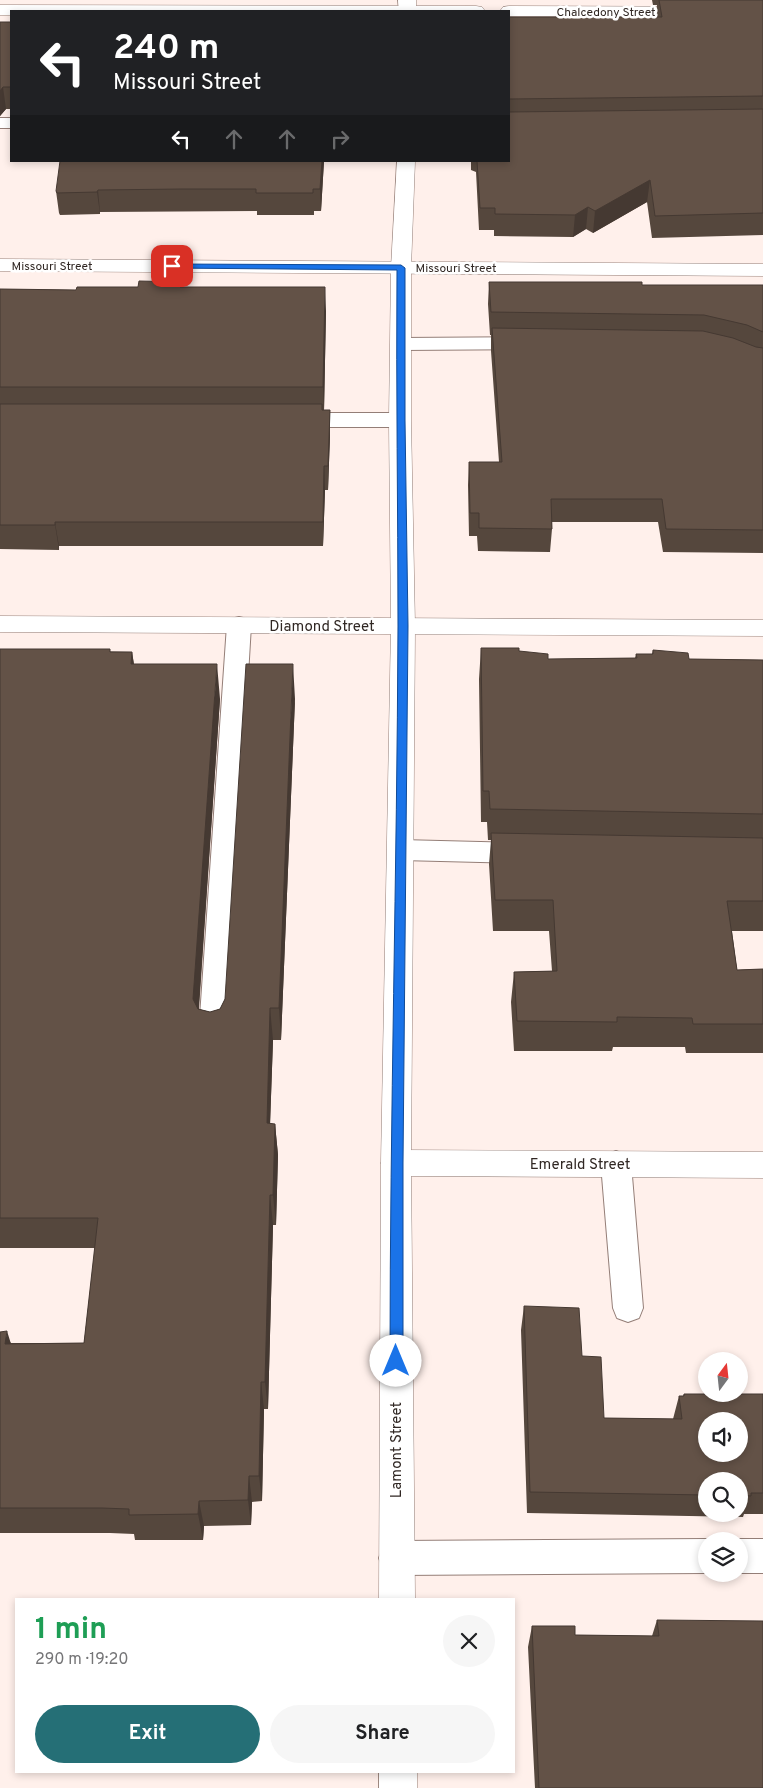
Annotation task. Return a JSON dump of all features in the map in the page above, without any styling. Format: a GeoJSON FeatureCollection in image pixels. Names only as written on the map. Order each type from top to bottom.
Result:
{"type":"FeatureCollection","features":[{"type":"Feature","properties":{"kind":"street","name":"Chalcedony Street"},"geometry":{"type":"LineString","coordinates":[[510,11],[763,12]]}},
{"type":"Feature","properties":{"kind":"street","name":"Lamont Street"},"geometry":{"type":"LineString","coordinates":[[397,1598],[396,1163],[402,850],[403,626],[400,344],[406,162]]}},
{"type":"Feature","properties":{"kind":"street","name":"Missouri Street"},"geometry":{"type":"LineString","coordinates":[[0,265],[763,270]]}},
{"type":"Feature","properties":{"kind":"street","name":"Diamond Street"},"geometry":{"type":"LineString","coordinates":[[0,624],[763,628]]}},
{"type":"Feature","properties":{"kind":"street","name":"Emerald Street"},"geometry":{"type":"LineString","coordinates":[[396,1163],[763,1164]]}},
{"type":"Feature","properties":{"kind":"street"},"geometry":{"type":"LineString","coordinates":[[398,1773],[398,1788]]}},
{"type":"Feature","properties":{"kind":"lane"},"geometry":{"type":"LineString","coordinates":[[400,344],[548,343]]}},
{"type":"Feature","properties":{"kind":"lane"},"geometry":{"type":"LineString","coordinates":[[273,420],[400,420]]}},
{"type":"Feature","properties":{"kind":"lane"},"geometry":{"type":"LineString","coordinates":[[213,1031],[239,625]]}},
{"type":"Feature","properties":{"kind":"lane"},"geometry":{"type":"LineString","coordinates":[[402,850],[548,853]]}},
{"type":"Feature","properties":{"kind":"lane"},"geometry":{"type":"LineString","coordinates":[[616,1164],[628,1308]]}},
{"type":"Feature","properties":{"kind":"lane"},"geometry":{"type":"LineString","coordinates":[[396,1558],[698,1556]]}},
{"type":"Feature","properties":{"kind":"lane"},"geometry":{"type":"LineString","coordinates":[[748,1556],[763,1556]]}},
{"type":"Feature","properties":{"kind":"building"},"geometry":{"type":"Polygon","coordinates":[[[659,0],[763,0],[763,96],[510,99],[510,17],[662,17],[659,0]]]}},
{"type":"Feature","properties":{"kind":"building"},"geometry":{"type":"Polygon","coordinates":[[[0,22],[10,22],[10,87],[3,87],[0,91],[0,22]]]}},
{"type":"Feature","properties":{"kind":"building"},"geometry":{"type":"Polygon","coordinates":[[[763,109],[763,213],[655,216],[650,180],[595,211],[588,207],[575,215],[495,214],[495,208],[480,208],[477,162],[510,162],[510,112],[763,109]]]}},
{"type":"Feature","properties":{"kind":"building"},"geometry":{"type":"Polygon","coordinates":[[[60,162],[322,162],[320,189],[313,189],[313,193],[256,193],[256,189],[98,190],[97,192],[57,193],[60,162]]]}},
{"type":"Feature","properties":{"kind":"building"},"geometry":{"type":"Polygon","coordinates":[[[139,281],[181,282],[180,287],[325,287],[323,387],[0,387],[0,289],[76,290],[77,287],[138,287],[139,281]]]}},
{"type":"Feature","properties":{"kind":"building"},"geometry":{"type":"Polygon","coordinates":[[[489,282],[642,282],[642,285],[763,285],[763,332],[747,325],[704,315],[491,312],[489,282]]]}},
{"type":"Feature","properties":{"kind":"building"},"geometry":{"type":"Polygon","coordinates":[[[492,328],[703,331],[763,348],[763,530],[666,529],[662,499],[551,499],[552,529],[479,528],[479,513],[470,513],[469,462],[502,462],[492,328]]]}},
{"type":"Feature","properties":{"kind":"building"},"geometry":{"type":"Polygon","coordinates":[[[0,404],[322,404],[322,410],[330,410],[328,466],[324,466],[323,522],[55,522],[55,525],[0,525],[0,404]]]}},
{"type":"Feature","properties":{"kind":"building"},"geometry":{"type":"Polygon","coordinates":[[[481,648],[519,648],[519,651],[548,654],[548,659],[637,658],[636,654],[653,654],[653,650],[688,653],[689,659],[763,660],[763,814],[490,809],[489,791],[483,791],[481,648]]]}},
{"type":"Feature","properties":{"kind":"building"},"geometry":{"type":"Polygon","coordinates":[[[0,649],[110,649],[110,652],[132,652],[131,664],[217,664],[193,999],[198,1009],[210,1012],[220,1009],[225,999],[246,664],[293,664],[279,1008],[270,1008],[267,1123],[275,1124],[273,1195],[270,1195],[265,1382],[261,1382],[259,1476],[249,1476],[248,1500],[199,1501],[198,1514],[129,1515],[129,1509],[102,1508],[0,1508],[0,1332],[7,1331],[5,1344],[84,1343],[98,1218],[0,1218],[0,649]]]}},
{"type":"Feature","properties":{"kind":"building"},"geometry":{"type":"Polygon","coordinates":[[[491,833],[763,838],[763,901],[727,901],[737,970],[763,969],[763,1024],[693,1024],[692,1018],[617,1017],[617,1022],[517,1021],[514,972],[557,971],[553,900],[495,900],[491,833]]]}},
{"type":"Feature","properties":{"kind":"building"},"geometry":{"type":"Polygon","coordinates":[[[524,1306],[579,1308],[582,1356],[601,1357],[604,1418],[682,1419],[679,1396],[684,1396],[684,1394],[698,1394],[698,1402],[748,1402],[748,1394],[763,1394],[763,1493],[751,1493],[751,1496],[748,1496],[748,1472],[698,1472],[698,1495],[530,1492],[524,1306]]]}},
{"type":"Feature","properties":{"kind":"building"},"geometry":{"type":"Polygon","coordinates":[[[657,1620],[763,1621],[763,1788],[539,1788],[532,1626],[575,1626],[575,1635],[659,1636],[657,1620]]]}},
{"type":"Feature","properties":{"kind":"route"},"geometry":{"type":"LineString","coordinates":[[172,266],[401,268],[402,850],[396,1163],[396,1361]]}}]}
